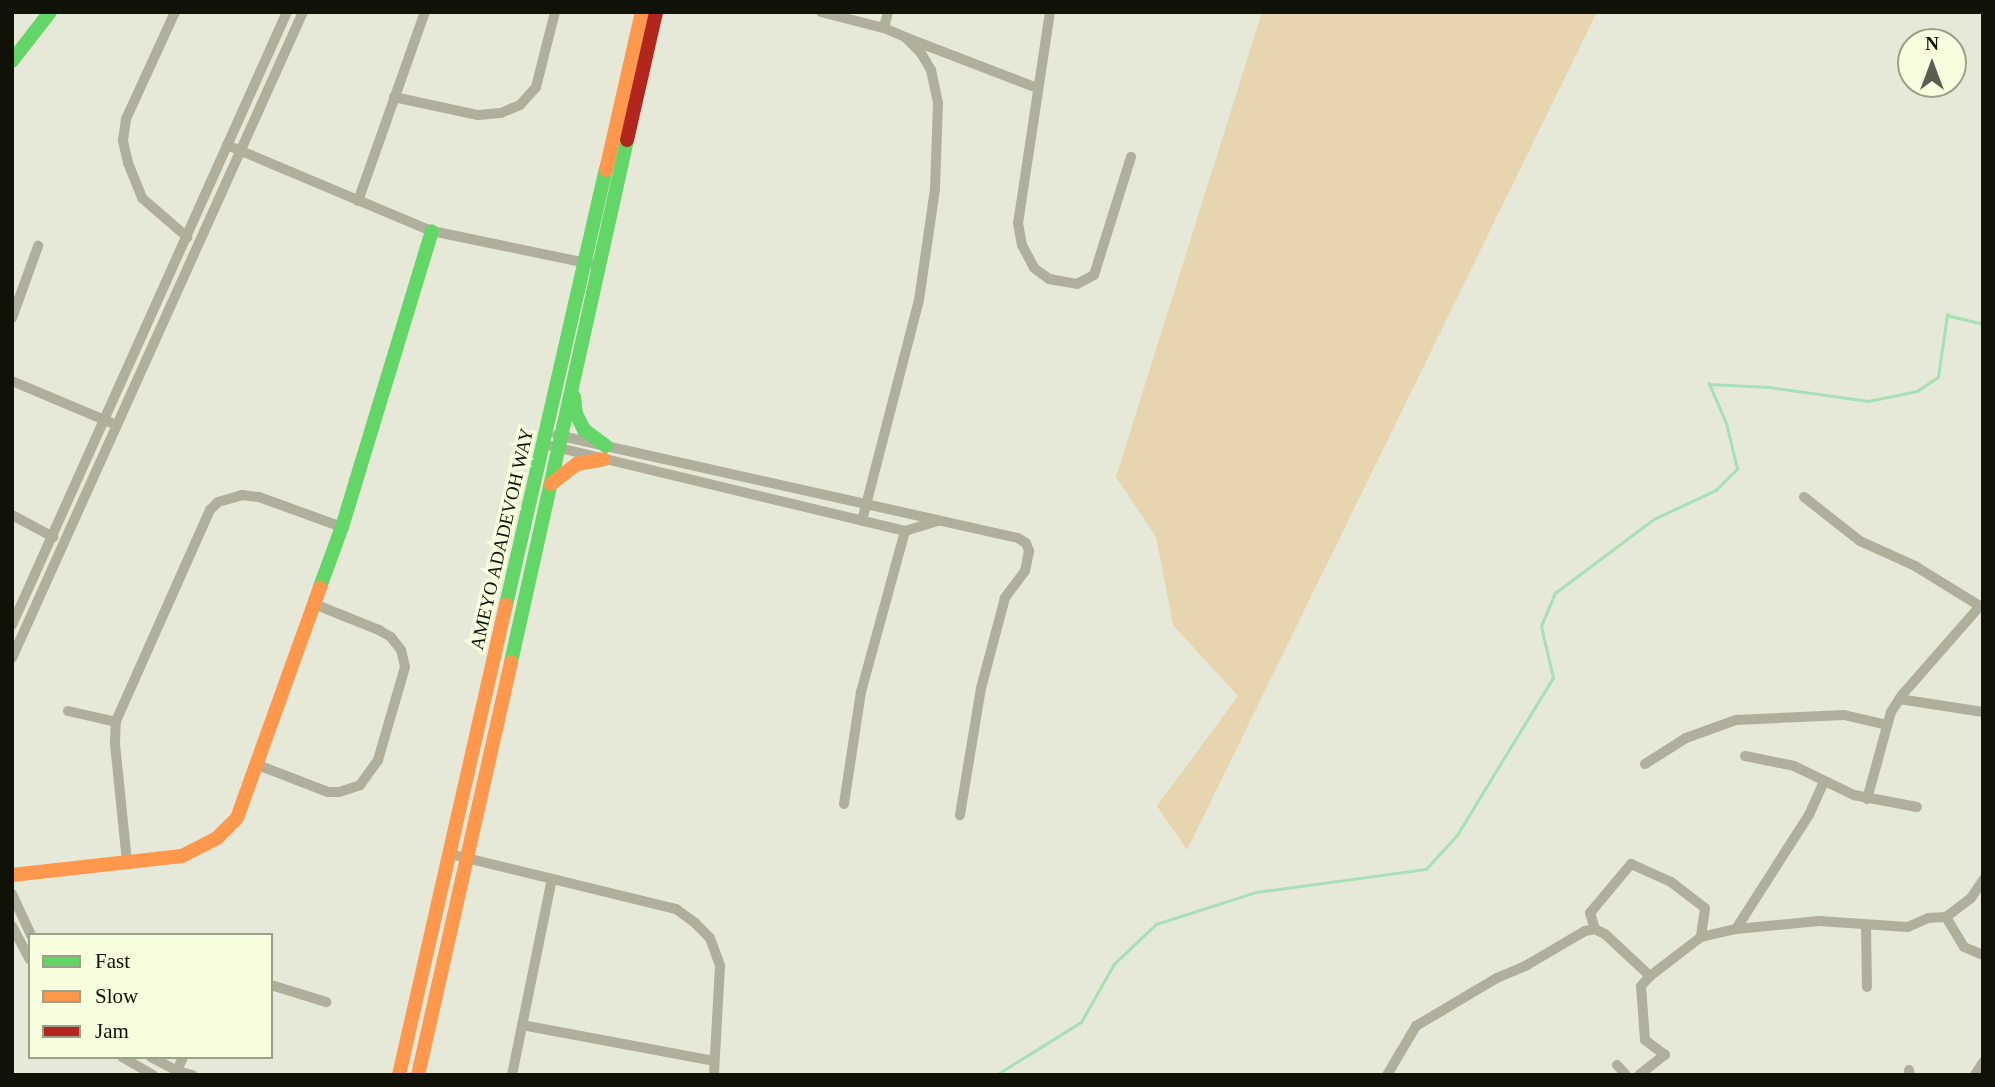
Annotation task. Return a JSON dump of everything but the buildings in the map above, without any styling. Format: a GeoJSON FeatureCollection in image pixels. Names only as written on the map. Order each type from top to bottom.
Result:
{"type":"FeatureCollection","features":[{"type":"Feature","properties":{"kind":"street"},"geometry":{"type":"LineString","coordinates":[[12,61],[50,12]]}},
{"type":"Feature","properties":{"kind":"street"},"geometry":{"type":"LineString","coordinates":[[175,12],[126,119],[123,141],[128,163],[142,198],[187,237]]}},
{"type":"Feature","properties":{"kind":"street"},"geometry":{"type":"LineString","coordinates":[[12,625],[287,12]]}},
{"type":"Feature","properties":{"kind":"street"},"geometry":{"type":"LineString","coordinates":[[12,658],[14,645],[117,425],[303,12]]}},
{"type":"Feature","properties":{"kind":"street"},"geometry":{"type":"LineString","coordinates":[[358,201],[425,12]]}},
{"type":"Feature","properties":{"kind":"street"},"geometry":{"type":"LineString","coordinates":[[394,97],[478,115],[501,113],[520,105],[536,87],[555,12]]}},
{"type":"Feature","properties":{"kind":"street","name":"AMEYO ADADEVOH WAY"},"geometry":{"type":"LineString","coordinates":[[418,1075],[573,386],[592,264],[642,12]]}},
{"type":"Feature","properties":{"kind":"street","name":"AMEYO ADADEVOH WAY"},"geometry":{"type":"LineString","coordinates":[[399,1073],[545,438],[656,12]]}},
{"type":"Feature","properties":{"kind":"street"},"geometry":{"type":"LineString","coordinates":[[821,12],[884,28],[1037,88]]}},
{"type":"Feature","properties":{"kind":"street"},"geometry":{"type":"LineString","coordinates":[[884,28],[888,12]]}},
{"type":"Feature","properties":{"kind":"street"},"geometry":{"type":"LineString","coordinates":[[1049,12],[1018,223],[1022,245],[1034,268],[1049,279],[1077,284],[1094,275],[1131,158]]}},
{"type":"Feature","properties":{"kind":"street"},"geometry":{"type":"LineString","coordinates":[[862,520],[919,300],[935,189],[939,103],[931,70],[921,52],[905,37]]}},
{"type":"Feature","properties":{"kind":"street"},"geometry":{"type":"LineString","coordinates":[[227,145],[432,231],[592,264]]}},
{"type":"Feature","properties":{"kind":"street"},"geometry":{"type":"LineString","coordinates":[[12,875],[182,856],[217,838],[237,818],[342,527],[432,231]]}},
{"type":"Feature","properties":{"kind":"street"},"geometry":{"type":"LineString","coordinates":[[12,318],[38,246]]}},
{"type":"Feature","properties":{"kind":"street"},"geometry":{"type":"LineString","coordinates":[[12,381],[117,425]]}},
{"type":"Feature","properties":{"kind":"street"},"geometry":{"type":"LineString","coordinates":[[573,386],[576,414],[584,429],[605,452],[905,531],[939,520]]}},
{"type":"Feature","properties":{"kind":"street"},"geometry":{"type":"LineString","coordinates":[[545,438],[1018,538],[1029,551],[1025,571],[1005,598],[984,675],[960,815]]}},
{"type":"Feature","properties":{"kind":"street"},"geometry":{"type":"LineString","coordinates":[[550,485],[577,464],[605,452]]}},
{"type":"Feature","properties":{"kind":"street"},"geometry":{"type":"LineString","coordinates":[[127,862],[115,744],[116,722],[210,510],[218,502],[242,495],[259,497],[342,527]]}},
{"type":"Feature","properties":{"kind":"street"},"geometry":{"type":"LineString","coordinates":[[1804,497],[1860,541],[1916,566],[1981,607],[1899,699],[1887,724],[1867,799]]}},
{"type":"Feature","properties":{"kind":"street"},"geometry":{"type":"LineString","coordinates":[[12,515],[53,537]]}},
{"type":"Feature","properties":{"kind":"street"},"geometry":{"type":"LineString","coordinates":[[844,804],[861,692],[905,531]]}},
{"type":"Feature","properties":{"kind":"street"},"geometry":{"type":"LineString","coordinates":[[258,765],[328,792],[339,792],[360,785],[378,760],[405,667],[401,650],[391,637],[379,630],[314,604]]}},
{"type":"Feature","properties":{"kind":"street"},"geometry":{"type":"LineString","coordinates":[[1899,699],[1983,712]]}},
{"type":"Feature","properties":{"kind":"street"},"geometry":{"type":"LineString","coordinates":[[68,711],[116,722]]}},
{"type":"Feature","properties":{"kind":"street"},"geometry":{"type":"LineString","coordinates":[[1645,764],[1686,738],[1736,720],[1832,715],[1887,724]]}},
{"type":"Feature","properties":{"kind":"street"},"geometry":{"type":"LineString","coordinates":[[1745,756],[1794,766],[1824,782],[1867,799],[1917,807]]}},
{"type":"Feature","properties":{"kind":"street"},"geometry":{"type":"LineString","coordinates":[[1736,929],[1808,815],[1824,782]]}},
{"type":"Feature","properties":{"kind":"street"},"geometry":{"type":"LineString","coordinates":[[450,854],[676,909],[710,938],[720,966],[713,1075]]}},
{"type":"Feature","properties":{"kind":"street"},"geometry":{"type":"LineString","coordinates":[[1595,929],[1590,913],[1631,864],[1671,882],[1705,908],[1701,937]]}},
{"type":"Feature","properties":{"kind":"street"},"geometry":{"type":"LineString","coordinates":[[512,1075],[552,879]]}},
{"type":"Feature","properties":{"kind":"street"},"geometry":{"type":"LineString","coordinates":[[1639,1075],[1665,1055],[1645,1040],[1641,986],[1701,937],[1736,929],[1819,920],[1908,927],[1928,918],[1946,917],[1971,898],[1983,880]]}},
{"type":"Feature","properties":{"kind":"street"},"geometry":{"type":"LineString","coordinates":[[12,894],[30,933]]}},
{"type":"Feature","properties":{"kind":"street"},"geometry":{"type":"LineString","coordinates":[[1946,917],[1964,947],[1983,955]]}},
{"type":"Feature","properties":{"kind":"street"},"geometry":{"type":"LineString","coordinates":[[1866,925],[1867,987]]}},
{"type":"Feature","properties":{"kind":"street"},"geometry":{"type":"LineString","coordinates":[[12,926],[28,956]]}},
{"type":"Feature","properties":{"kind":"street"},"geometry":{"type":"LineString","coordinates":[[1387,1075],[1416,1026],[1497,978],[1528,965],[1585,931],[1595,929],[1605,934],[1650,976]]}},
{"type":"Feature","properties":{"kind":"street"},"geometry":{"type":"LineString","coordinates":[[273,986],[326,1002]]}},
{"type":"Feature","properties":{"kind":"street"},"geometry":{"type":"LineString","coordinates":[[522,1025],[714,1061]]}},
{"type":"Feature","properties":{"kind":"street"},"geometry":{"type":"LineString","coordinates":[[125,1059],[153,1075]]}},
{"type":"Feature","properties":{"kind":"street"},"geometry":{"type":"LineString","coordinates":[[155,1059],[191,1075]]}},
{"type":"Feature","properties":{"kind":"street"},"geometry":{"type":"LineString","coordinates":[[177,1071],[182,1059]]}},
{"type":"Feature","properties":{"kind":"street"},"geometry":{"type":"LineString","coordinates":[[1975,1075],[1983,1062]]}},
{"type":"Feature","properties":{"kind":"street"},"geometry":{"type":"LineString","coordinates":[[1617,1065],[1626,1075]]}},
{"type":"Feature","properties":{"kind":"shaded area"},"geometry":{"type":"Polygon","coordinates":[[[1262,12],[1597,12],[1187,850],[1157,806],[1238,696],[1173,625],[1156,537],[1116,477],[1262,12]]]}},
{"type":"Feature","properties":{"kind":"waterway"},"geometry":{"type":"LineString","coordinates":[[996,1075],[1081,1022],[1114,964],[1156,924],[1256,892],[1426,869],[1457,835],[1553,678],[1541,626],[1555,593],[1654,519],[1716,490],[1737,469],[1726,423],[1709,384],[1769,387],[1868,401],[1917,391],[1938,377],[1947,315],[1983,324]]}},
{"type":"Feature","properties":{"kind":"traffic: fast"},"geometry":{"type":"LineString","coordinates":[[12,61],[50,12]]}},
{"type":"Feature","properties":{"kind":"traffic: fast"},"geometry":{"type":"LineString","coordinates":[[511,662],[627,140]]}},
{"type":"Feature","properties":{"kind":"traffic: fast"},"geometry":{"type":"LineString","coordinates":[[506,605],[606,170]]}},
{"type":"Feature","properties":{"kind":"traffic: fast"},"geometry":{"type":"LineString","coordinates":[[320,587],[342,527],[432,231]]}},
{"type":"Feature","properties":{"kind":"traffic: fast"},"geometry":{"type":"LineString","coordinates":[[574,397],[576,414],[584,430],[606,446]]}},
{"type":"Feature","properties":{"kind":"traffic: slow"},"geometry":{"type":"LineString","coordinates":[[606,170],[642,12]]}},
{"type":"Feature","properties":{"kind":"traffic: slow"},"geometry":{"type":"LineString","coordinates":[[551,484],[577,464],[604,459]]}},
{"type":"Feature","properties":{"kind":"traffic: slow"},"geometry":{"type":"LineString","coordinates":[[12,875],[182,856],[217,838],[237,818],[320,587]]}},
{"type":"Feature","properties":{"kind":"traffic: slow"},"geometry":{"type":"LineString","coordinates":[[399,1075],[506,605]]}},
{"type":"Feature","properties":{"kind":"traffic: slow"},"geometry":{"type":"LineString","coordinates":[[418,1075],[511,662]]}},
{"type":"Feature","properties":{"kind":"traffic: jam"},"geometry":{"type":"LineString","coordinates":[[627,140],[656,12]]}}]}
